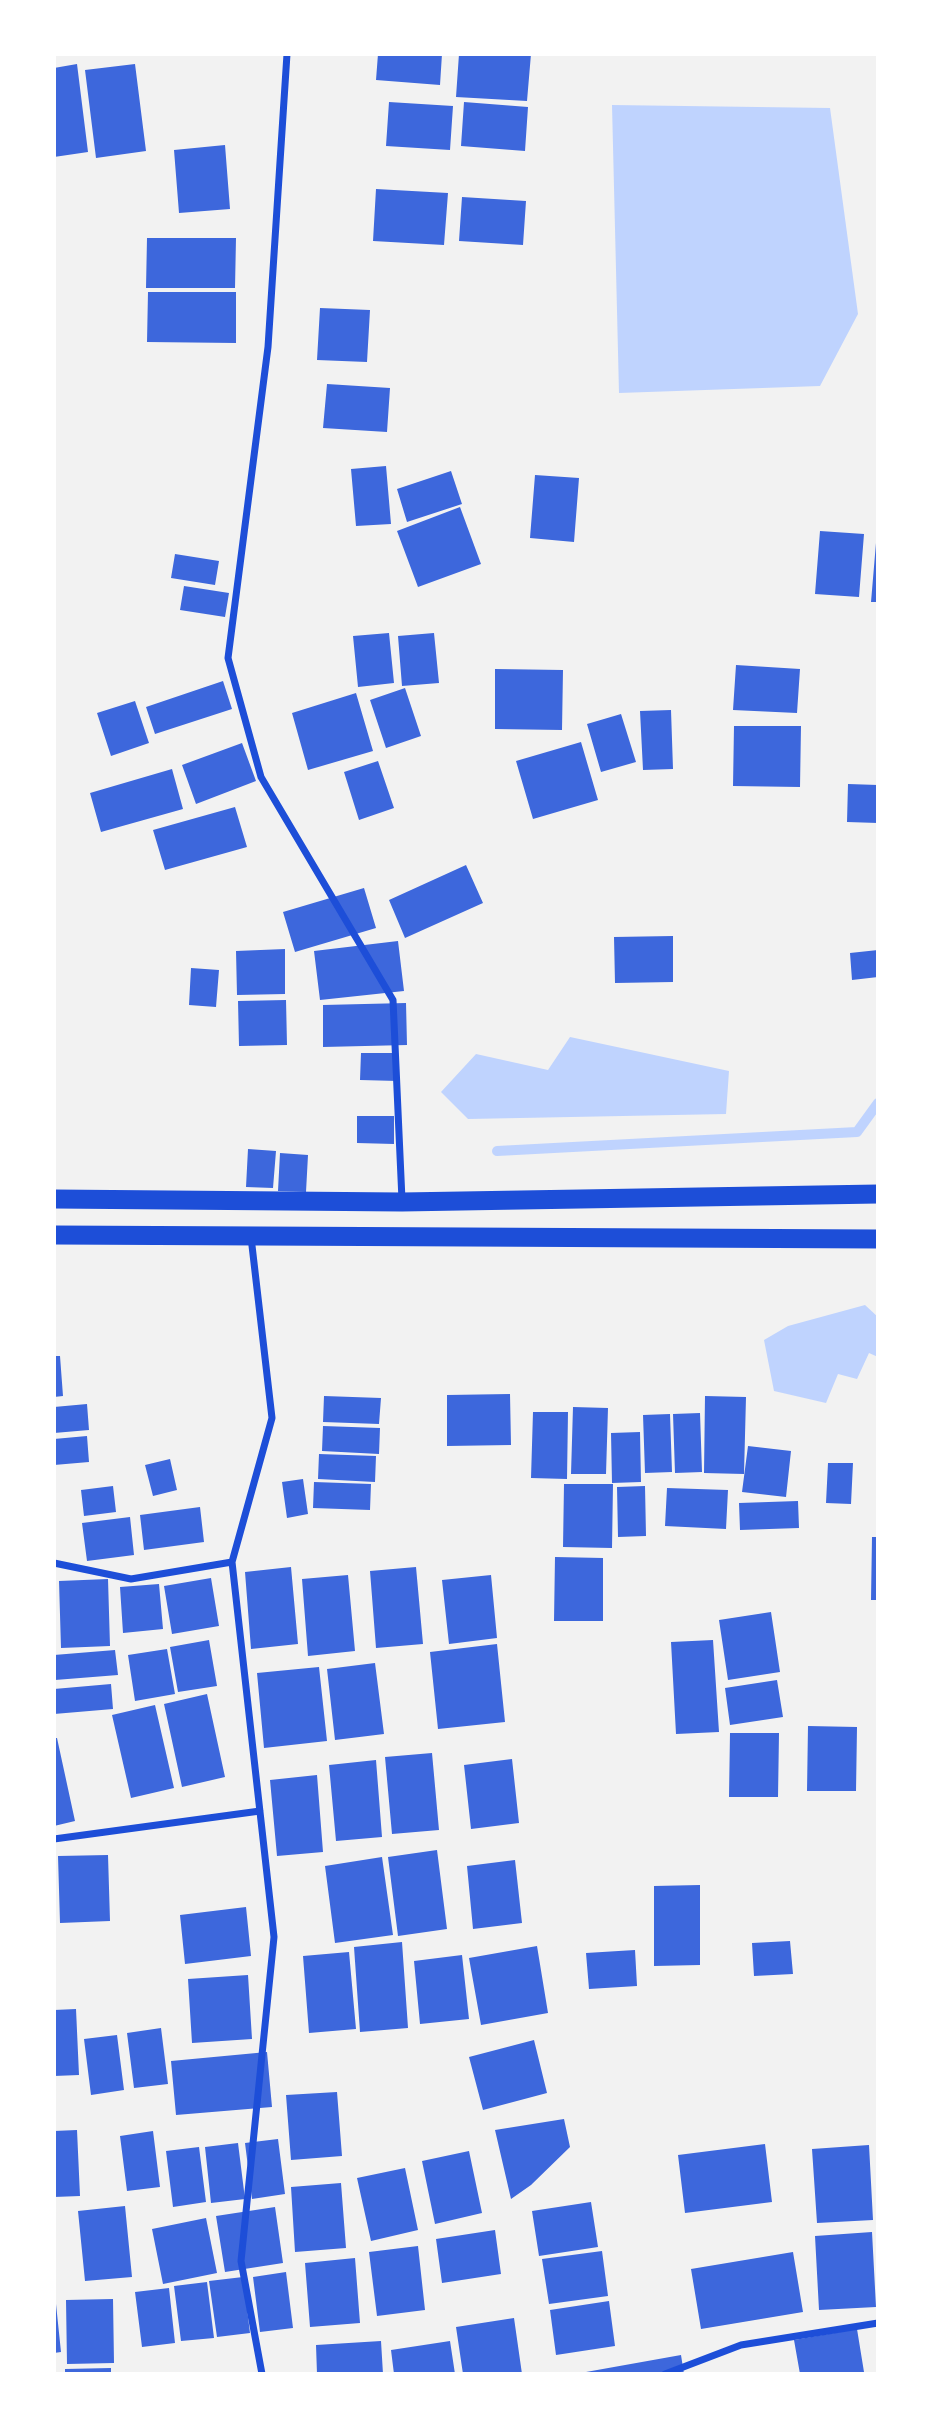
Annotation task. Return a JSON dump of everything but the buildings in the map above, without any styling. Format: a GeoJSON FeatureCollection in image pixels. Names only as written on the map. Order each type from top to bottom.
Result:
{"type":"FeatureCollection","features":[{"type":"Feature","properties":{"kind":"highway"},"geometry":{"type":"LineString","coordinates":[[54,1199],[402,1202],[878,1194]]}},
{"type":"Feature","properties":{"kind":"highway"},"geometry":{"type":"LineString","coordinates":[[54,1235],[878,1240]]}},
{"type":"Feature","properties":{"kind":"street"},"geometry":{"type":"LineString","coordinates":[[287,54],[268,346],[228,658],[261,777],[393,1000],[402,1202]]}},
{"type":"Feature","properties":{"kind":"street"},"geometry":{"type":"LineString","coordinates":[[251,1236],[272,1418],[232,1562],[274,1937],[242,2261],[262,2374]]}},
{"type":"Feature","properties":{"kind":"street"},"geometry":{"type":"LineString","coordinates":[[54,1563],[131,1579],[232,1562]]}},
{"type":"Feature","properties":{"kind":"street"},"geometry":{"type":"LineString","coordinates":[[54,1839],[260,1811]]}},
{"type":"Feature","properties":{"kind":"street"},"geometry":{"type":"LineString","coordinates":[[665,2374],[741,2345],[878,2323]]}},
{"type":"Feature","properties":{"kind":"water"},"geometry":{"type":"Polygon","coordinates":[[[612,105],[830,108],[858,314],[820,386],[619,393],[612,105]]]}},
{"type":"Feature","properties":{"kind":"water"},"geometry":{"type":"Polygon","coordinates":[[[570,1037],[729,1071],[726,1114],[468,1119],[441,1092],[476,1054],[548,1070],[570,1037]]]}},
{"type":"Feature","properties":{"kind":"water"},"geometry":{"type":"Polygon","coordinates":[[[865,1305],[878,1317],[878,1357],[869,1353],[857,1379],[838,1374],[826,1403],[774,1391],[764,1340],[788,1326],[865,1305]]]}},
{"type":"Feature","properties":{"kind":"waterway"},"geometry":{"type":"LineString","coordinates":[[497,1151],[857,1132],[878,1103]]}}]}
